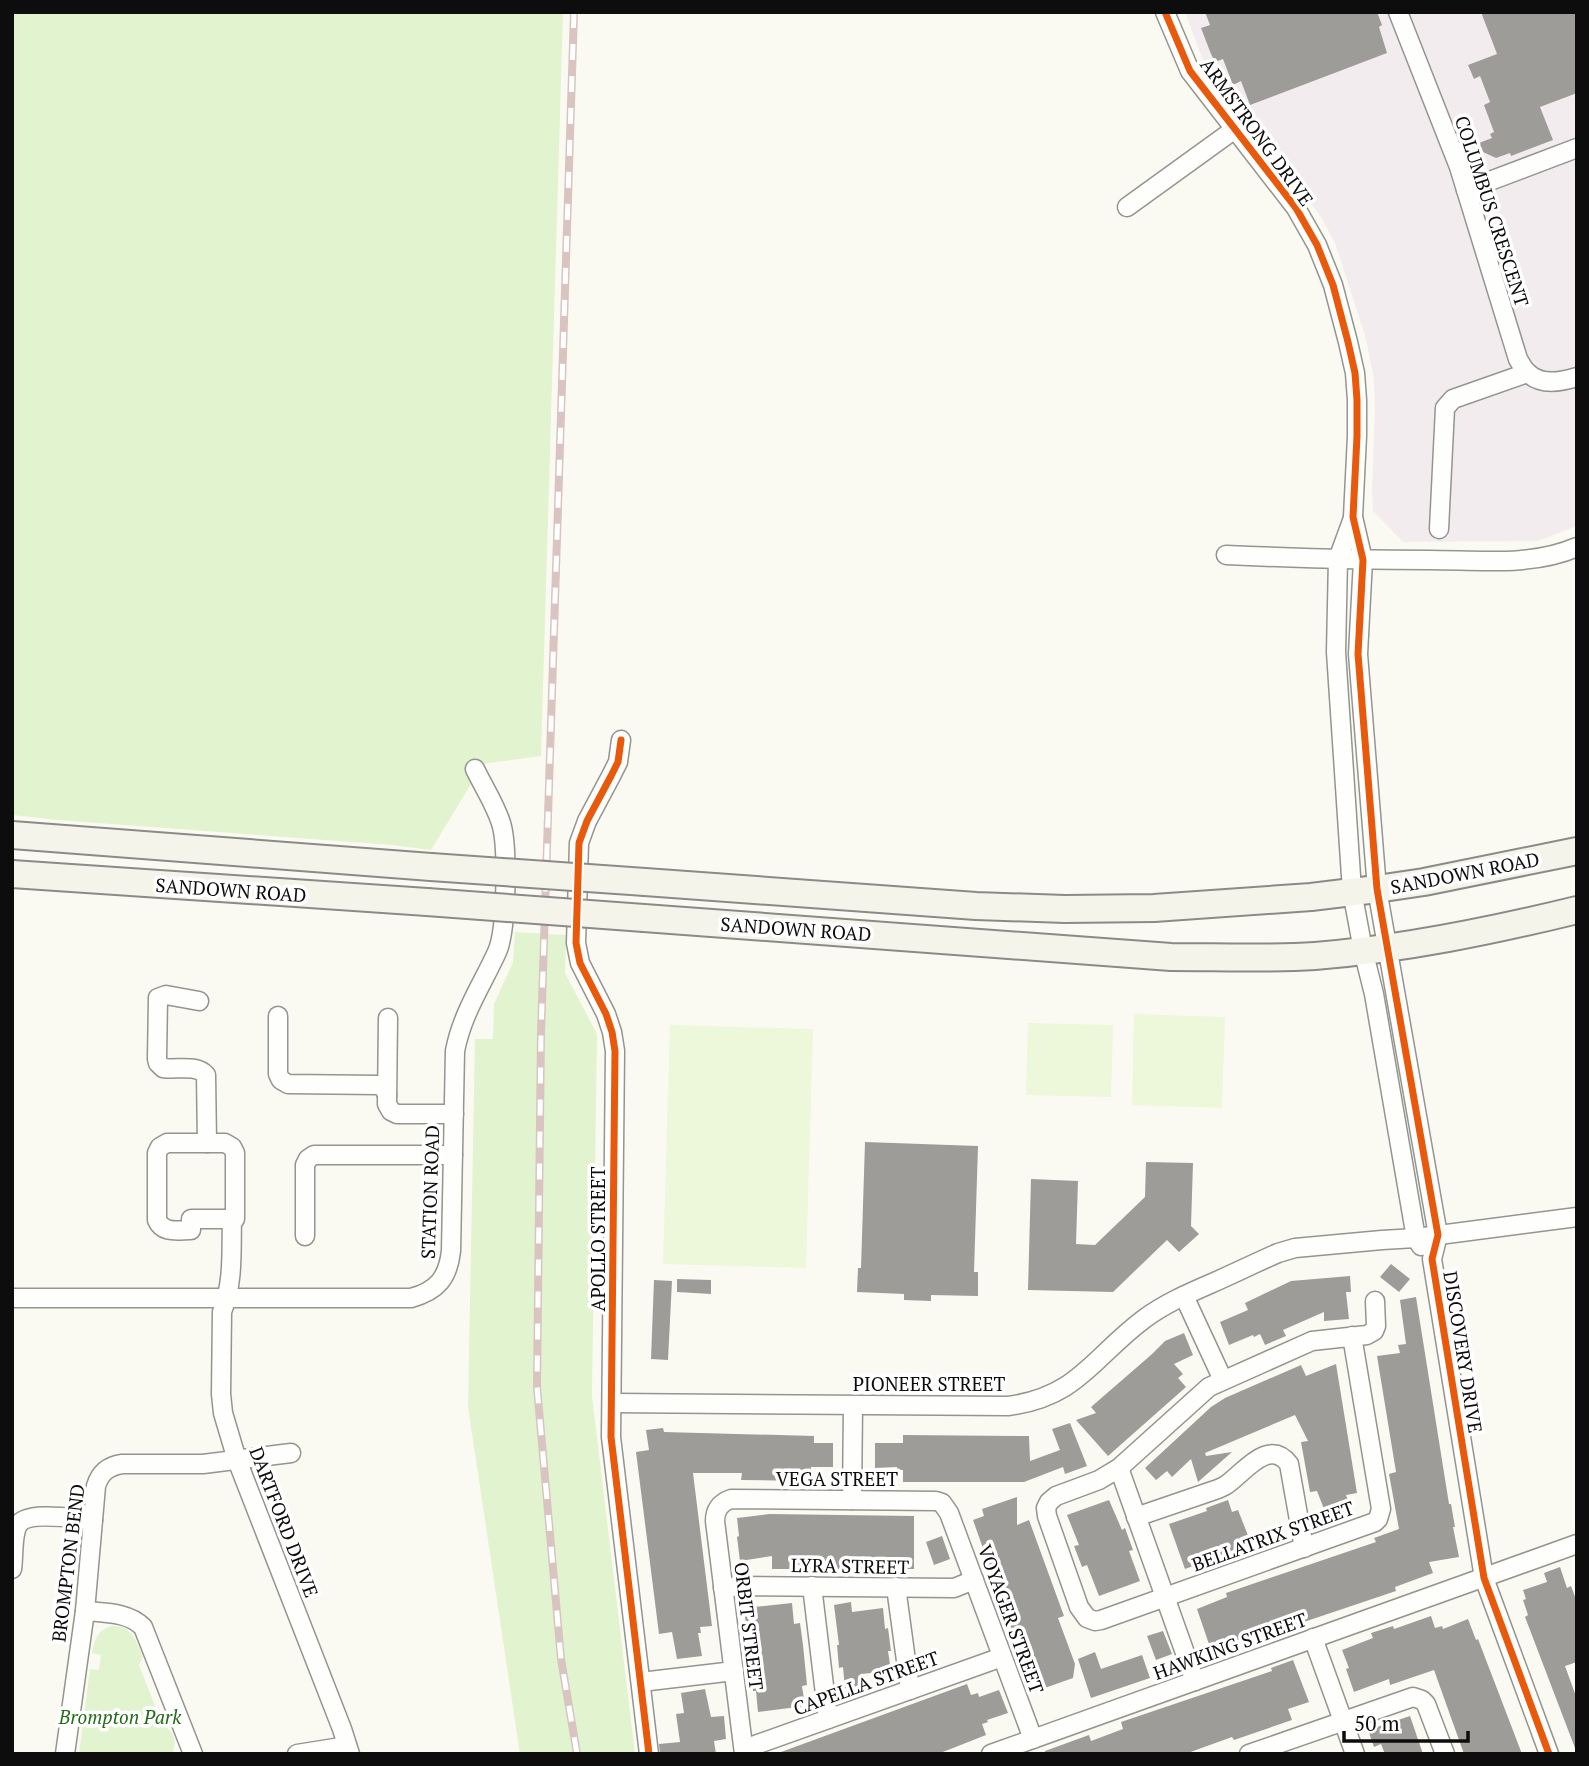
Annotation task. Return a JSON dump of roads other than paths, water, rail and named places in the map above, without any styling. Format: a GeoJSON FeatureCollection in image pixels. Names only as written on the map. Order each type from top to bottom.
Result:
{"type":"FeatureCollection","features":[{"type":"Feature","properties":{"kind":"main road","name":"SANDOWN ROAD"},"geometry":{"type":"LineString","coordinates":[[12,835],[976,906],[1065,909],[1199,906],[1311,897],[1420,883],[1577,851]]}},
{"type":"Feature","properties":{"kind":"main road","name":"SANDOWN ROAD"},"geometry":{"type":"LineString","coordinates":[[12,874],[1171,957],[1315,956],[1443,939],[1577,910]]}},
{"type":"Feature","properties":{"kind":"street","name":"ARMSTRONG DRIVE"},"geometry":{"type":"LineString","coordinates":[[1165,12],[1190,71],[1296,208],[1317,245],[1333,285],[1350,352],[1357,400],[1353,517]]}},
{"type":"Feature","properties":{"kind":"street","name":"COLUMBUS CRESCENT"},"geometry":{"type":"LineString","coordinates":[[1398,12],[1459,167],[1518,359],[1527,373]]}},
{"type":"Feature","properties":{"kind":"street"},"geometry":{"type":"LineString","coordinates":[[1127,207],[1235,129]]}},
{"type":"Feature","properties":{"kind":"street"},"geometry":{"type":"LineString","coordinates":[[1466,190],[1577,148]]}},
{"type":"Feature","properties":{"kind":"street"},"geometry":{"type":"LineString","coordinates":[[1439,529],[1445,408],[1453,399],[1527,373],[1537,380],[1549,382],[1561,382],[1577,377]]}},
{"type":"Feature","properties":{"kind":"street"},"geometry":{"type":"LineString","coordinates":[[1353,517],[1338,559],[1336,664],[1365,890],[1376,948]]}},
{"type":"Feature","properties":{"kind":"street"},"geometry":{"type":"LineString","coordinates":[[1353,517],[1363,560],[1359,654],[1365,890],[1376,948]]}},
{"type":"Feature","properties":{"kind":"street"},"geometry":{"type":"LineString","coordinates":[[1226,555],[1488,561],[1533,559],[1577,547]]}},
{"type":"Feature","properties":{"kind":"street","name":"APOLLO STREET"},"geometry":{"type":"LineString","coordinates":[[621,740],[618,762],[587,821],[579,843],[576,943],[580,963],[606,1014],[615,1051],[611,1437],[649,1754]]}},
{"type":"Feature","properties":{"kind":"street","name":"STATION ROAD"},"geometry":{"type":"LineString","coordinates":[[12,1298],[411,1298],[431,1290],[440,1282],[450,1263],[455,1051],[458,1032],[502,938],[505,838],[500,820],[475,769]]}},
{"type":"Feature","properties":{"kind":"street","name":"DISCOVERY DRIVE"},"geometry":{"type":"LineString","coordinates":[[1376,948],[1438,1235],[1432,1259],[1484,1578],[1549,1754]]}},
{"type":"Feature","properties":{"kind":"street","name":"DISCOVERY DRIVE"},"geometry":{"type":"LineString","coordinates":[[1376,948],[1374,994],[1416,1238],[1432,1259]]}},
{"type":"Feature","properties":{"kind":"street"},"geometry":{"type":"LineString","coordinates":[[200,1000],[166,995],[158,998],[157,1059],[160,1066],[197,1069],[206,1075],[207,1143],[167,1143],[158,1150],[157,1220],[160,1226],[167,1230],[191,1230],[191,1219],[232,1219]]}},
{"type":"Feature","properties":{"kind":"street"},"geometry":{"type":"LineString","coordinates":[[278,1016],[278,1074],[284,1083],[378,1085],[384,1088],[387,1095]]}},
{"type":"Feature","properties":{"kind":"street"},"geometry":{"type":"LineString","coordinates":[[388,1018],[389,1108],[397,1114],[454,1114]]}},
{"type":"Feature","properties":{"kind":"street","name":"DARTFORD DRIVE"},"geometry":{"type":"LineString","coordinates":[[207,1143],[229,1144],[235,1153],[235,1219],[232,1219],[231,1277],[222,1312],[223,1413],[237,1460],[348,1750]]}},
{"type":"Feature","properties":{"kind":"street"},"geometry":{"type":"LineString","coordinates":[[304,1236],[304,1165],[311,1156],[453,1155]]}},
{"type":"Feature","properties":{"kind":"street","name":"PIONEER STREET"},"geometry":{"type":"LineString","coordinates":[[613,1403],[1007,1406],[1034,1402],[1068,1386],[1143,1320],[1184,1296],[1286,1250],[1416,1238],[1577,1217]]}},
{"type":"Feature","properties":{"kind":"street"},"geometry":{"type":"LineString","coordinates":[[1184,1296],[1223,1380]]}},
{"type":"Feature","properties":{"kind":"street"},"geometry":{"type":"LineString","coordinates":[[1195,1681],[1119,1468],[1209,1387],[1312,1341],[1367,1335],[1374,1331],[1375,1301]]}},
{"type":"Feature","properties":{"kind":"street","name":"BELLATRIX STREET"},"geometry":{"type":"LineString","coordinates":[[1119,1468],[1100,1480],[1056,1496],[1046,1508],[1079,1607],[1091,1620],[1101,1620],[1375,1522],[1381,1509],[1352,1336]]}},
{"type":"Feature","properties":{"kind":"street"},"geometry":{"type":"LineString","coordinates":[[852,1500],[853,1405]]}},
{"type":"Feature","properties":{"kind":"street","name":"BROMPTON BEND"},"geometry":{"type":"LineString","coordinates":[[65,1754],[85,1611],[98,1480],[104,1471],[122,1464],[203,1464],[252,1460],[291,1453]]}},
{"type":"Feature","properties":{"kind":"street"},"geometry":{"type":"LineString","coordinates":[[1136,1517],[1215,1490],[1259,1458],[1274,1455],[1289,1464],[1304,1548]]}},
{"type":"Feature","properties":{"kind":"street","name":"VEGA STREET"},"geometry":{"type":"LineString","coordinates":[[720,1505],[731,1499],[936,1501],[942,1503],[949,1513]]}},
{"type":"Feature","properties":{"kind":"street","name":"ORBIT STREET"},"geometry":{"type":"LineString","coordinates":[[720,1505],[715,1521],[744,1751]]}},
{"type":"Feature","properties":{"kind":"street","name":"VOYAGER STREET"},"geometry":{"type":"LineString","coordinates":[[949,1513],[1033,1739]]}},
{"type":"Feature","properties":{"kind":"street"},"geometry":{"type":"LineString","coordinates":[[12,1569],[15,1533],[23,1520],[43,1517],[93,1520]]}},
{"type":"Feature","properties":{"kind":"street","name":"HAWKING STREET"},"geometry":{"type":"LineString","coordinates":[[991,1754],[1577,1544]]}},
{"type":"Feature","properties":{"kind":"street","name":"LYRA STREET"},"geometry":{"type":"LineString","coordinates":[[723,1588],[954,1588],[974,1580]]}},
{"type":"Feature","properties":{"kind":"street"},"geometry":{"type":"LineString","coordinates":[[812,1586],[828,1719]]}},
{"type":"Feature","properties":{"kind":"street"},"geometry":{"type":"LineString","coordinates":[[896,1587],[910,1690]]}},
{"type":"Feature","properties":{"kind":"street"},"geometry":{"type":"LineString","coordinates":[[85,1611],[128,1617],[143,1627],[193,1754]]}},
{"type":"Feature","properties":{"kind":"street"},"geometry":{"type":"LineString","coordinates":[[1313,1638],[1355,1754]]}},
{"type":"Feature","properties":{"kind":"street","name":"CAPELLA STREET"},"geometry":{"type":"LineString","coordinates":[[744,1751],[1002,1657]]}},
{"type":"Feature","properties":{"kind":"street"},"geometry":{"type":"LineString","coordinates":[[641,1682],[734,1671]]}},
{"type":"Feature","properties":{"kind":"street"},"geometry":{"type":"LineString","coordinates":[[1259,1752],[1408,1697],[1418,1698],[1426,1704],[1445,1754]]}},
{"type":"Feature","properties":{"kind":"street"},"geometry":{"type":"LineString","coordinates":[[297,1754],[348,1750]]}},
{"type":"Feature","properties":{"kind":"railway"},"geometry":{"type":"LineString","coordinates":[[574,12],[541,1033],[537,1387],[561,1659],[577,1754]]}},
{"type":"Feature","properties":{"kind":"park label","name":"Brompton Park"},"geometry":{"type":"Point","coordinates":[120,1717]}}]}
